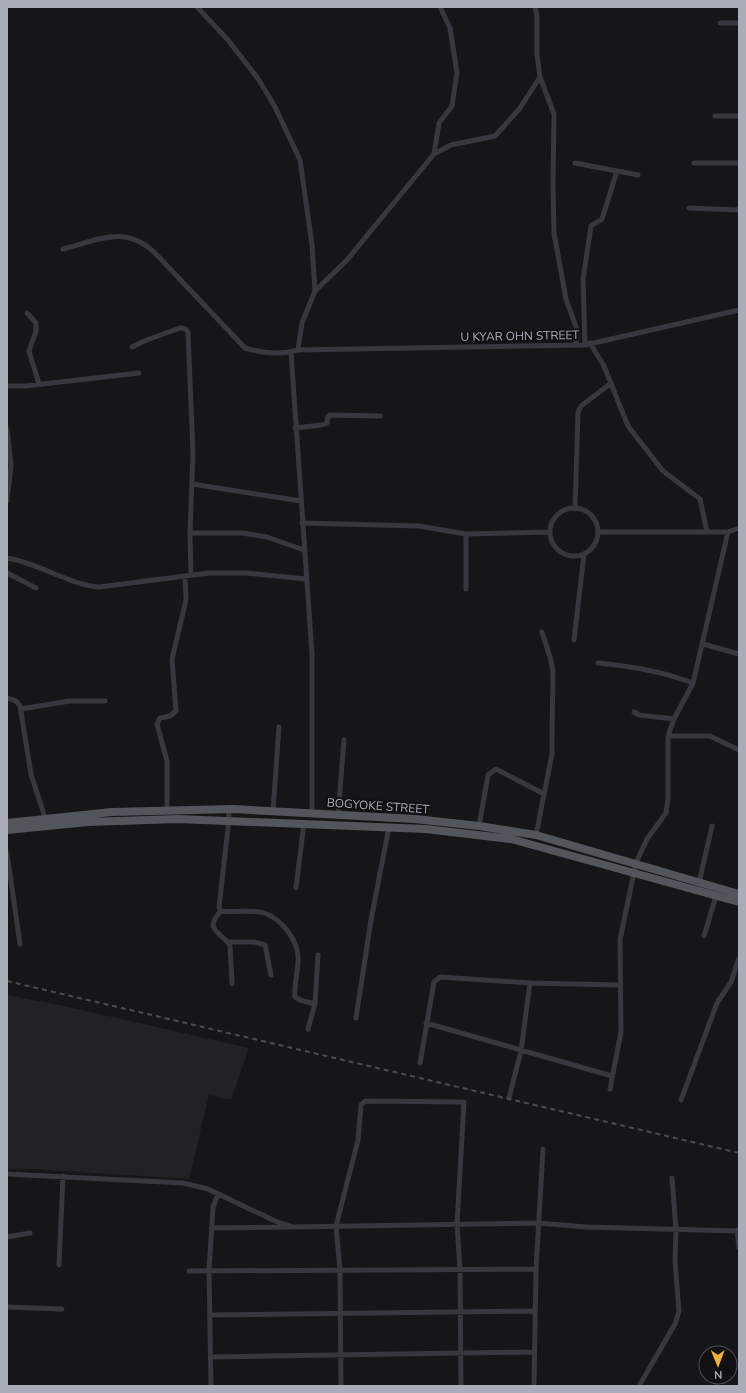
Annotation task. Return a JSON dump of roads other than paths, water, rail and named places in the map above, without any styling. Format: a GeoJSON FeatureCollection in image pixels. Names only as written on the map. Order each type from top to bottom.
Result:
{"type":"FeatureCollection","features":[{"type":"Feature","properties":{"kind":"main road","name":"BOGYOKE STREET"},"geometry":{"type":"LineString","coordinates":[[7,830],[46,821],[112,812],[167,810],[228,809],[415,819],[480,826],[536,835],[739,894]]}},
{"type":"Feature","properties":{"kind":"main road","name":"BOGYOKE STREET"},"geometry":{"type":"LineString","coordinates":[[7,823],[115,820],[228,820],[426,829],[499,837],[634,872],[739,902]]}},
{"type":"Feature","properties":{"kind":"street"},"geometry":{"type":"LineString","coordinates":[[197,7],[228,40],[259,80],[275,107],[300,160],[312,245],[315,291]]}},
{"type":"Feature","properties":{"kind":"street"},"geometry":{"type":"LineString","coordinates":[[434,154],[440,123],[452,106],[457,73],[450,28],[440,7]]}},
{"type":"Feature","properties":{"kind":"street"},"geometry":{"type":"LineString","coordinates":[[535,7],[537,16],[537,55],[540,77],[554,114],[554,233],[566,299],[576,327],[576,345]]}},
{"type":"Feature","properties":{"kind":"street"},"geometry":{"type":"LineString","coordinates":[[720,23],[739,23]]}},
{"type":"Feature","properties":{"kind":"street"},"geometry":{"type":"LineString","coordinates":[[298,350],[302,323],[315,291],[347,260],[434,154],[451,145],[495,136],[520,108],[540,77]]}},
{"type":"Feature","properties":{"kind":"street"},"geometry":{"type":"LineString","coordinates":[[715,116],[739,116]]}},
{"type":"Feature","properties":{"kind":"street"},"geometry":{"type":"LineString","coordinates":[[575,163],[638,175]]}},
{"type":"Feature","properties":{"kind":"street"},"geometry":{"type":"LineString","coordinates":[[694,163],[739,163]]}},
{"type":"Feature","properties":{"kind":"street"},"geometry":{"type":"LineString","coordinates":[[617,171],[602,219],[591,226],[584,280],[587,344],[604,366],[628,426],[662,471],[700,499],[707,532]]}},
{"type":"Feature","properties":{"kind":"street"},"geometry":{"type":"LineString","coordinates":[[689,208],[739,210]]}},
{"type":"Feature","properties":{"kind":"street","name":"U KYAR OHN STREET"},"geometry":{"type":"LineString","coordinates":[[63,249],[117,236],[130,237],[138,240],[155,253],[245,348],[266,352],[291,352],[298,350],[576,345],[587,344],[739,310]]}},
{"type":"Feature","properties":{"kind":"street"},"geometry":{"type":"LineString","coordinates":[[27,313],[36,323],[36,331],[29,351],[39,384]]}},
{"type":"Feature","properties":{"kind":"street"},"geometry":{"type":"LineString","coordinates":[[132,347],[180,328],[186,330],[188,333],[193,452],[190,533],[191,575]]}},
{"type":"Feature","properties":{"kind":"street"},"geometry":{"type":"LineString","coordinates":[[291,352],[295,428],[312,654],[312,813]]}},
{"type":"Feature","properties":{"kind":"street"},"geometry":{"type":"LineString","coordinates":[[7,386],[139,373]]}},
{"type":"Feature","properties":{"kind":"street"},"geometry":{"type":"LineString","coordinates":[[575,509],[578,413],[581,406],[610,384]]}},
{"type":"Feature","properties":{"kind":"street"},"geometry":{"type":"LineString","coordinates":[[295,428],[322,425],[327,423],[328,416],[330,415],[380,416]]}},
{"type":"Feature","properties":{"kind":"street"},"geometry":{"type":"LineString","coordinates":[[7,429],[11,466],[7,502]]}},
{"type":"Feature","properties":{"kind":"street"},"geometry":{"type":"LineString","coordinates":[[192,484],[301,500]]}},
{"type":"Feature","properties":{"kind":"street"},"geometry":{"type":"LineString","coordinates":[[575,509],[584,510],[592,516],[597,523],[598,532],[594,546],[584,554],[574,556],[565,554],[558,549],[552,542],[550,532],[552,523],[558,516],[565,510],[575,509]]}},
{"type":"Feature","properties":{"kind":"street"},"geometry":{"type":"LineString","coordinates":[[302,523],[419,526],[466,534],[550,532]]}},
{"type":"Feature","properties":{"kind":"street"},"geometry":{"type":"LineString","coordinates":[[598,532],[728,532],[739,528]]}},
{"type":"Feature","properties":{"kind":"street"},"geometry":{"type":"LineString","coordinates":[[610,1089],[621,1032],[619,985],[620,940],[634,872],[636,863],[647,839],[666,814],[668,798],[668,736],[674,719],[693,683],[728,532]]}},
{"type":"Feature","properties":{"kind":"street"},"geometry":{"type":"LineString","coordinates":[[190,533],[242,534],[267,537],[304,550]]}},
{"type":"Feature","properties":{"kind":"street"},"geometry":{"type":"LineString","coordinates":[[466,534],[466,589]]}},
{"type":"Feature","properties":{"kind":"street"},"geometry":{"type":"LineString","coordinates":[[574,640],[584,554]]}},
{"type":"Feature","properties":{"kind":"street"},"geometry":{"type":"LineString","coordinates":[[7,558],[30,564],[81,584],[93,587],[111,587],[191,575],[246,573],[306,579]]}},
{"type":"Feature","properties":{"kind":"street"},"geometry":{"type":"LineString","coordinates":[[7,573],[36,588]]}},
{"type":"Feature","properties":{"kind":"street"},"geometry":{"type":"LineString","coordinates":[[167,810],[167,761],[157,724],[160,718],[170,716],[176,711],[172,659],[186,600],[185,577]]}},
{"type":"Feature","properties":{"kind":"street"},"geometry":{"type":"LineString","coordinates":[[536,835],[552,754],[553,671],[542,632]]}},
{"type":"Feature","properties":{"kind":"street"},"geometry":{"type":"LineString","coordinates":[[703,644],[739,654]]}},
{"type":"Feature","properties":{"kind":"street"},"geometry":{"type":"LineString","coordinates":[[598,663],[625,665],[664,672],[693,683]]}},
{"type":"Feature","properties":{"kind":"street"},"geometry":{"type":"LineString","coordinates":[[7,698],[16,700],[22,709],[31,774],[46,821]]}},
{"type":"Feature","properties":{"kind":"street"},"geometry":{"type":"LineString","coordinates":[[22,709],[70,701],[105,701]]}},
{"type":"Feature","properties":{"kind":"street"},"geometry":{"type":"LineString","coordinates":[[634,712],[639,715],[674,719]]}},
{"type":"Feature","properties":{"kind":"street"},"geometry":{"type":"LineString","coordinates":[[273,811],[279,727]]}},
{"type":"Feature","properties":{"kind":"street"},"geometry":{"type":"LineString","coordinates":[[668,736],[710,736],[739,750]]}},
{"type":"Feature","properties":{"kind":"street"},"geometry":{"type":"LineString","coordinates":[[338,815],[344,740]]}},
{"type":"Feature","properties":{"kind":"street"},"geometry":{"type":"LineString","coordinates":[[480,826],[488,774],[491,771],[496,769],[544,794]]}},
{"type":"Feature","properties":{"kind":"street"},"geometry":{"type":"LineString","coordinates":[[221,911],[219,907],[228,809]]}},
{"type":"Feature","properties":{"kind":"street"},"geometry":{"type":"LineString","coordinates":[[296,888],[304,823]]}},
{"type":"Feature","properties":{"kind":"street"},"geometry":{"type":"LineString","coordinates":[[699,883],[712,826]]}},
{"type":"Feature","properties":{"kind":"street"},"geometry":{"type":"LineString","coordinates":[[356,1018],[371,920],[389,827]]}},
{"type":"Feature","properties":{"kind":"street"},"geometry":{"type":"LineString","coordinates":[[7,853],[20,944]]}},
{"type":"Feature","properties":{"kind":"street"},"geometry":{"type":"LineString","coordinates":[[704,936],[716,896]]}},
{"type":"Feature","properties":{"kind":"street"},"geometry":{"type":"LineString","coordinates":[[232,984],[230,945],[214,930],[212,926],[215,917],[221,911],[263,913],[288,930],[296,943],[298,958],[295,997],[315,1004]]}},
{"type":"Feature","properties":{"kind":"street"},"geometry":{"type":"LineString","coordinates":[[228,942],[254,942],[265,945],[270,975]]}},
{"type":"Feature","properties":{"kind":"street"},"geometry":{"type":"LineString","coordinates":[[308,1029],[315,1004],[318,955]]}},
{"type":"Feature","properties":{"kind":"street"},"geometry":{"type":"LineString","coordinates":[[682,1100],[717,1003],[731,982],[739,958]]}},
{"type":"Feature","properties":{"kind":"street"},"geometry":{"type":"LineString","coordinates":[[420,1063],[434,982],[440,977],[530,983],[619,985]]}},
{"type":"Feature","properties":{"kind":"street"},"geometry":{"type":"LineString","coordinates":[[509,1098],[521,1051],[530,983]]}},
{"type":"Feature","properties":{"kind":"street"},"geometry":{"type":"LineString","coordinates":[[426,1024],[612,1076]]}},
{"type":"Feature","properties":{"kind":"street"},"geometry":{"type":"LineString","coordinates":[[341,1386],[340,1270],[336,1226],[358,1140],[361,1104],[365,1101],[464,1102],[457,1224],[460,1269],[460,1386]]}},
{"type":"Feature","properties":{"kind":"street"},"geometry":{"type":"LineString","coordinates":[[534,1386],[536,1269],[543,1148]]}},
{"type":"Feature","properties":{"kind":"street"},"geometry":{"type":"LineString","coordinates":[[7,1174],[183,1183],[208,1189],[274,1221],[293,1227]]}},
{"type":"Feature","properties":{"kind":"street"},"geometry":{"type":"LineString","coordinates":[[59,1265],[63,1176]]}},
{"type":"Feature","properties":{"kind":"street"},"geometry":{"type":"LineString","coordinates":[[639,1386],[672,1331],[679,1311],[675,1261],[676,1230],[672,1178]]}},
{"type":"Feature","properties":{"kind":"street"},"geometry":{"type":"LineString","coordinates":[[211,1386],[211,1315],[209,1270],[213,1207],[218,1194]]}},
{"type":"Feature","properties":{"kind":"street"},"geometry":{"type":"LineString","coordinates":[[211,1228],[538,1223],[586,1227],[738,1231],[739,1248]]}},
{"type":"Feature","properties":{"kind":"street"},"geometry":{"type":"LineString","coordinates":[[7,1237],[30,1233]]}},
{"type":"Feature","properties":{"kind":"street"},"geometry":{"type":"LineString","coordinates":[[189,1270],[536,1269]]}},
{"type":"Feature","properties":{"kind":"street"},"geometry":{"type":"LineString","coordinates":[[7,1308],[62,1309]]}},
{"type":"Feature","properties":{"kind":"street"},"geometry":{"type":"LineString","coordinates":[[211,1315],[535,1311]]}},
{"type":"Feature","properties":{"kind":"street"},"geometry":{"type":"LineString","coordinates":[[211,1357],[534,1352]]}},
{"type":"Feature","properties":{"kind":"railway"},"geometry":{"type":"LineString","coordinates":[[7,981],[739,1153]]}}]}
